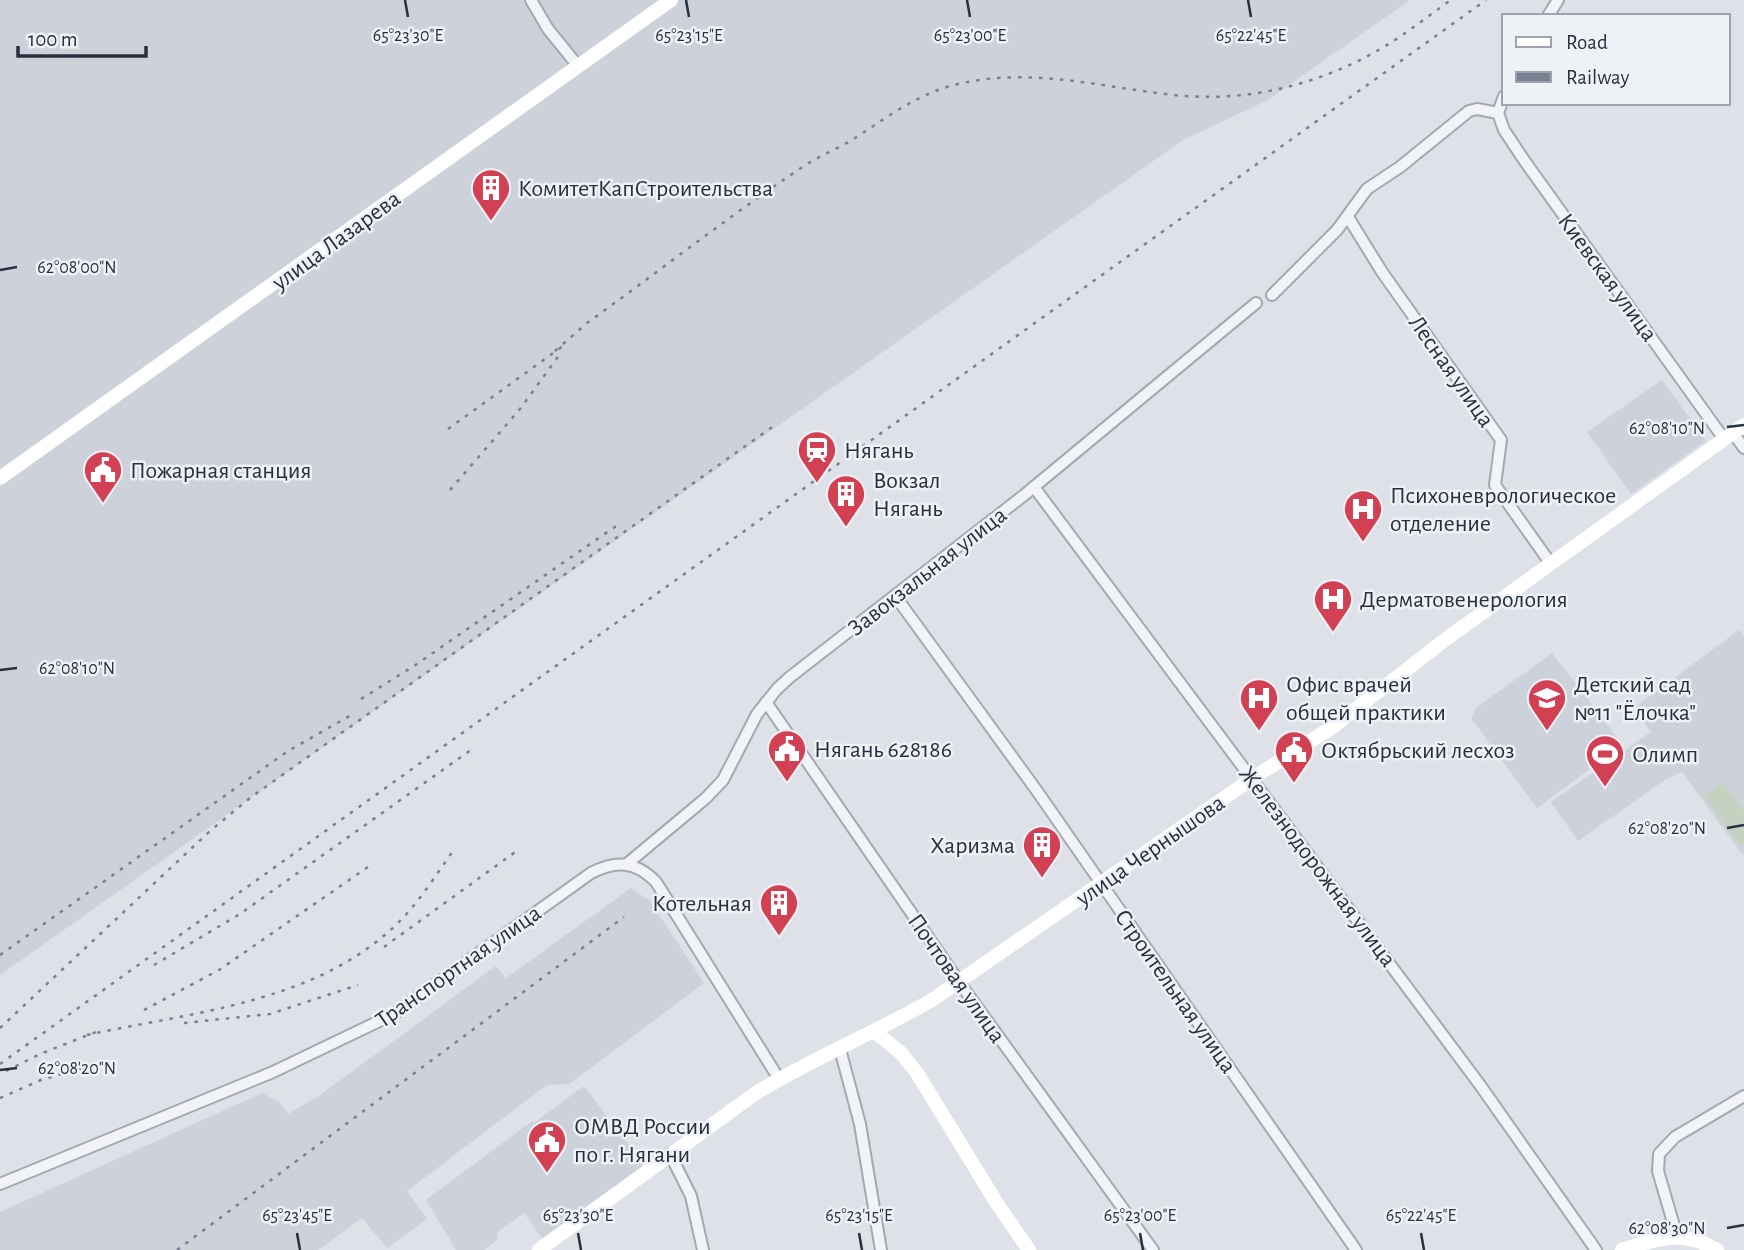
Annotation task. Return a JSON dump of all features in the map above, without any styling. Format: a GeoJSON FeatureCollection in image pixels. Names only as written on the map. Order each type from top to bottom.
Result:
{"type":"FeatureCollection","features":[{"type":"Feature","properties":{"kind":"main road","name":"улица Лазарева"},"geometry":{"type":"LineString","coordinates":[[0,478],[671,0]]}},
{"type":"Feature","properties":{"kind":"main road","name":"улица Чернышова"},"geometry":{"type":"LineString","coordinates":[[539,1250],[670,1154],[779,1079],[875,1032],[958,982],[1253,778],[1334,726],[1392,678],[1734,433]]}},
{"type":"Feature","properties":{"kind":"main road"},"geometry":{"type":"LineString","coordinates":[[875,1032],[901,1054],[916,1073],[1029,1250]]}},
{"type":"Feature","properties":{"kind":"main road"},"geometry":{"type":"LineString","coordinates":[[1627,1249],[1659,1238],[1677,1236],[1701,1242],[1717,1250]]}},
{"type":"Feature","properties":{"kind":"street"},"geometry":{"type":"LineString","coordinates":[[531,0],[548,29],[578,66]]}},
{"type":"Feature","properties":{"kind":"street"},"geometry":{"type":"LineString","coordinates":[[1272,295],[1348,218],[1367,189],[1400,167],[1461,116],[1477,109],[1497,113],[1502,101]]}},
{"type":"Feature","properties":{"kind":"street","name":"Киевская улица"},"geometry":{"type":"LineString","coordinates":[[1497,113],[1504,130],[1526,163],[1744,448]]}},
{"type":"Feature","properties":{"kind":"street","name":"Лесная улица"},"geometry":{"type":"LineString","coordinates":[[1348,218],[1382,272],[1501,440],[1495,485],[1551,564]]}},
{"type":"Feature","properties":{"kind":"street","name":"Завокзальная улица"},"geometry":{"type":"LineString","coordinates":[[628,863],[723,780],[766,702],[790,677],[1034,487],[1256,303]]}},
{"type":"Feature","properties":{"kind":"street","name":"Железнодорожная улица"},"geometry":{"type":"LineString","coordinates":[[1034,487],[1480,1085],[1596,1250]]}},
{"type":"Feature","properties":{"kind":"street","name":"Строительная улица"},"geometry":{"type":"LineString","coordinates":[[896,597],[1037,791],[1356,1250]]}},
{"type":"Feature","properties":{"kind":"street","name":"Почтовая улица"},"geometry":{"type":"LineString","coordinates":[[766,702],[958,982],[1153,1250]]}},
{"type":"Feature","properties":{"kind":"street"},"geometry":{"type":"LineString","coordinates":[[628,863],[647,872],[664,892],[779,1079]]}},
{"type":"Feature","properties":{"kind":"street","name":"Транспортная улица"},"geometry":{"type":"LineString","coordinates":[[0,1184],[272,1072],[375,1024],[424,995],[591,873],[603,867],[628,863]]}},
{"type":"Feature","properties":{"kind":"street"},"geometry":{"type":"LineString","coordinates":[[840,1049],[860,1124],[881,1250]]}},
{"type":"Feature","properties":{"kind":"street"},"geometry":{"type":"LineString","coordinates":[[1677,1236],[1658,1171],[1659,1154],[1675,1137],[1744,1096]]}},
{"type":"Feature","properties":{"kind":"street"},"geometry":{"type":"LineString","coordinates":[[670,1154],[691,1196],[704,1250]]}},
{"type":"Feature","properties":{"kind":"shaded area"},"geometry":{"type":"Polygon","coordinates":[[[0,0],[1410,0],[1268,100],[1183,140],[0,975],[0,0]]]}},
{"type":"Feature","properties":{"kind":"shaded area"},"geometry":{"type":"Polygon","coordinates":[[[1662,380],[1706,441],[1631,494],[1587,432],[1662,380]]]}},
{"type":"Feature","properties":{"kind":"shaded area"},"geometry":{"type":"Polygon","coordinates":[[[1739,630],[1744,637],[1744,853],[1742,854],[1682,772],[1666,779],[1578,841],[1551,802],[1651,732],[1634,708],[1739,630]]]}},
{"type":"Feature","properties":{"kind":"shaded area","name":"Детский сад №11 \"Ёлочка\""},"geometry":{"type":"Polygon","coordinates":[[[1552,653],[1623,745],[1537,808],[1471,718],[1476,708],[1552,653]]]}},
{"type":"Feature","properties":{"kind":"shaded area"},"geometry":{"type":"Polygon","coordinates":[[[631,888],[650,901],[704,983],[569,1084],[547,1085],[407,1191],[427,1219],[387,1248],[362,1218],[318,1250],[0,1250],[0,1212],[262,1093],[279,1102],[288,1114],[320,1095],[496,966],[506,978],[631,888]]]}},
{"type":"Feature","properties":{"kind":"shaded area","name":"ОМВД России по г. Нягани"},"geometry":{"type":"Polygon","coordinates":[[[584,1086],[644,1165],[542,1238],[524,1213],[498,1232],[497,1240],[484,1250],[456,1250],[426,1200],[584,1086]]]}},
{"type":"Feature","properties":{"kind":"green space"},"geometry":{"type":"Polygon","coordinates":[[[1723,782],[1744,811],[1744,843],[1740,846],[1704,795],[1723,782]]]}},
{"type":"Feature","properties":{"kind":"railway"},"geometry":{"type":"LineString","coordinates":[[555,351],[587,323],[801,168],[852,140],[913,101],[940,89],[1010,77],[1064,80],[1201,97],[1255,93],[1307,81],[1358,61],[1400,37],[1451,0]]}},
{"type":"Feature","properties":{"kind":"railway"},"geometry":{"type":"LineString","coordinates":[[0,1064],[1486,0]]}},
{"type":"Feature","properties":{"kind":"railway"},"geometry":{"type":"LineString","coordinates":[[448,429],[563,346]]}},
{"type":"Feature","properties":{"kind":"railway"},"geometry":{"type":"LineString","coordinates":[[450,490],[520,409],[560,354]]}},
{"type":"Feature","properties":{"kind":"railway"},"geometry":{"type":"LineString","coordinates":[[0,1028],[210,831],[250,798],[775,425]]}},
{"type":"Feature","properties":{"kind":"railway"},"geometry":{"type":"LineString","coordinates":[[361,699],[417,664],[619,524]]}},
{"type":"Feature","properties":{"kind":"railway"},"geometry":{"type":"LineString","coordinates":[[0,955],[288,751],[353,714]]}},
{"type":"Feature","properties":{"kind":"railway"},"geometry":{"type":"LineString","coordinates":[[154,965],[240,914],[475,747]]}},
{"type":"Feature","properties":{"kind":"railway"},"geometry":{"type":"LineString","coordinates":[[384,947],[518,850]]}},
{"type":"Feature","properties":{"kind":"railway"},"geometry":{"type":"LineString","coordinates":[[87,1035],[252,1000],[292,988],[330,971],[365,950],[398,923],[453,851]]}},
{"type":"Feature","properties":{"kind":"railway"},"geometry":{"type":"LineString","coordinates":[[144,1010],[219,970],[368,867]]}},
{"type":"Feature","properties":{"kind":"railway"},"geometry":{"type":"LineString","coordinates":[[177,1250],[624,917]]}},
{"type":"Feature","properties":{"kind":"railway"},"geometry":{"type":"LineString","coordinates":[[184,1023],[270,1014],[358,985]]}},
{"type":"Feature","properties":{"kind":"railway"},"geometry":{"type":"LineString","coordinates":[[6,1071],[96,1032]]}},
{"type":"Feature","properties":{"kind":"railway"},"geometry":{"type":"LineString","coordinates":[[0,1098],[41,1080],[106,1061]]}},
{"type":"Feature","properties":{"kind":"place","name":"КомитетКапСтроительства"},"geometry":{"type":"Point","coordinates":[491,222]}},
{"type":"Feature","properties":{"kind":"place","name":"Нягань"},"geometry":{"type":"Point","coordinates":[817,484]}},
{"type":"Feature","properties":{"kind":"place","name":"Пожарная станция"},"geometry":{"type":"Point","coordinates":[103,504]}},
{"type":"Feature","properties":{"kind":"place","name":"Вокзал Нягань"},"geometry":{"type":"Point","coordinates":[846,528]}},
{"type":"Feature","properties":{"kind":"place","name":"Психоневрологическое отделение"},"geometry":{"type":"Point","coordinates":[1363,543]}},
{"type":"Feature","properties":{"kind":"place","name":"Дерматовенерология"},"geometry":{"type":"Point","coordinates":[1333,633]}},
{"type":"Feature","properties":{"kind":"place","name":"Офис врачей общей практики"},"geometry":{"type":"Point","coordinates":[1259,732]}},
{"type":"Feature","properties":{"kind":"place","name":"Детский сад №11 \"Ёлочка\""},"geometry":{"type":"Point","coordinates":[1547,732]}},
{"type":"Feature","properties":{"kind":"place","name":"Нягань 628186"},"geometry":{"type":"Point","coordinates":[787,783]}},
{"type":"Feature","properties":{"kind":"place","name":"Октябрьский лесхоз"},"geometry":{"type":"Point","coordinates":[1294,784]}},
{"type":"Feature","properties":{"kind":"place","name":"Олимп"},"geometry":{"type":"Point","coordinates":[1605,788]}},
{"type":"Feature","properties":{"kind":"place","name":"Харизма"},"geometry":{"type":"Point","coordinates":[1042,879]}},
{"type":"Feature","properties":{"kind":"place","name":"Котельная"},"geometry":{"type":"Point","coordinates":[779,937]}},
{"type":"Feature","properties":{"kind":"place","name":"ОМВД России по г. Нягани"},"geometry":{"type":"Point","coordinates":[547,1174]}}]}
